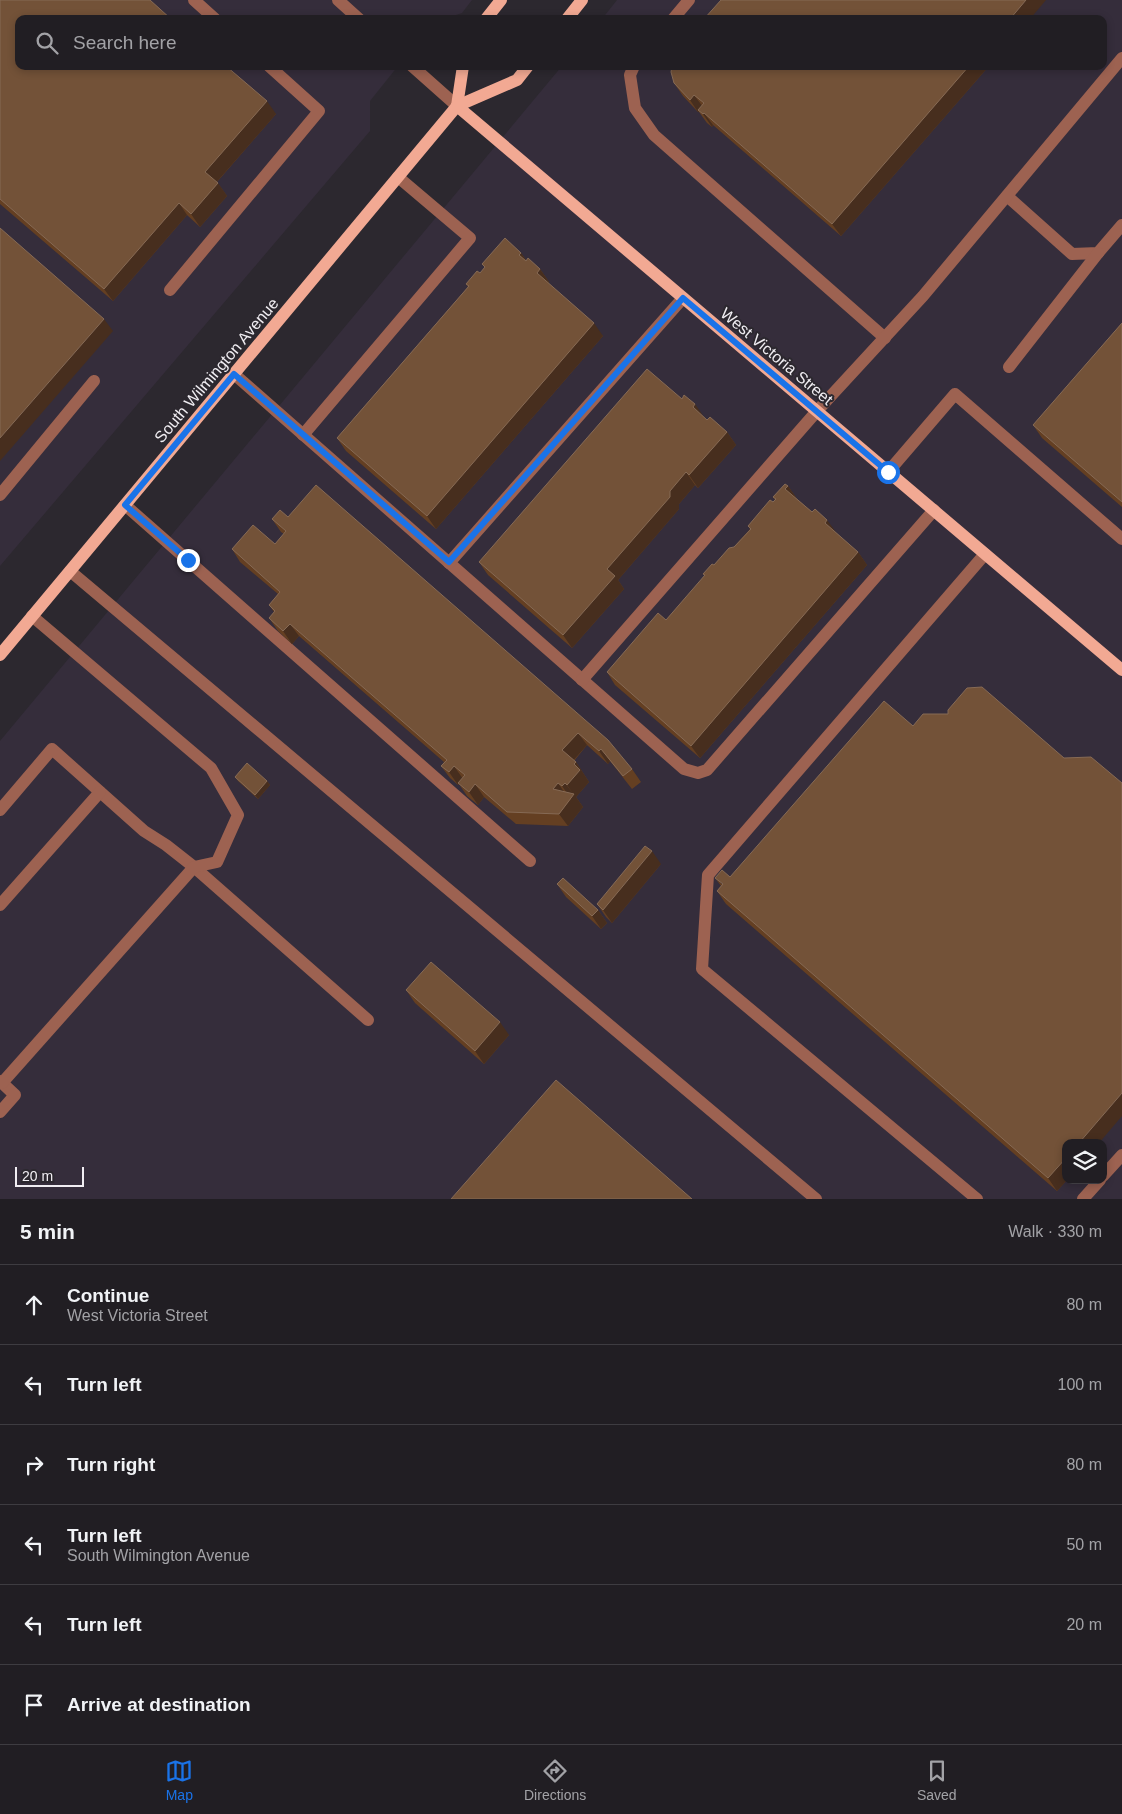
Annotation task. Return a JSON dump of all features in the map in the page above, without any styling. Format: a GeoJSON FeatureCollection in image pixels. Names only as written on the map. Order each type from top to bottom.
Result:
{"type":"FeatureCollection","features":[{"type":"Feature","properties":{"kind":"main road"},"geometry":{"type":"LineString","coordinates":[[489,15],[501,0]]}},
{"type":"Feature","properties":{"kind":"main road"},"geometry":{"type":"LineString","coordinates":[[569,15],[582,0]]}},
{"type":"Feature","properties":{"kind":"main road"},"geometry":{"type":"LineString","coordinates":[[457,106],[462,70]]}},
{"type":"Feature","properties":{"kind":"main road","name":"South Wilmington Avenue"},"geometry":{"type":"LineString","coordinates":[[0,655],[457,106],[517,80],[525,70]]}},
{"type":"Feature","properties":{"kind":"main road","name":"West Victoria Street"},"geometry":{"type":"LineString","coordinates":[[457,106],[1122,670]]}},
{"type":"Feature","properties":{"kind":"street"},"geometry":{"type":"LineString","coordinates":[[194,0],[211,15]]}},
{"type":"Feature","properties":{"kind":"street"},"geometry":{"type":"LineString","coordinates":[[338,0],[355,15]]}},
{"type":"Feature","properties":{"kind":"street"},"geometry":{"type":"LineString","coordinates":[[676,15],[689,0]]}},
{"type":"Feature","properties":{"kind":"street"},"geometry":{"type":"LineString","coordinates":[[582,680],[817,411],[923,296],[1122,58]]}},
{"type":"Feature","properties":{"kind":"street"},"geometry":{"type":"LineString","coordinates":[[170,290],[319,111],[273,70]]}},
{"type":"Feature","properties":{"kind":"street","name":"West Victoria Street"},"geometry":{"type":"LineString","coordinates":[[416,70],[457,106]]}},
{"type":"Feature","properties":{"kind":"street"},"geometry":{"type":"LineString","coordinates":[[632,70],[630,75],[635,108],[654,135],[885,338]]}},
{"type":"Feature","properties":{"kind":"street"},"geometry":{"type":"LineString","coordinates":[[303,435],[470,238],[398,177]]}},
{"type":"Feature","properties":{"kind":"street"},"geometry":{"type":"LineString","coordinates":[[1007,196],[1072,254],[1098,253]]}},
{"type":"Feature","properties":{"kind":"street"},"geometry":{"type":"LineString","coordinates":[[1009,367],[1122,225]]}},
{"type":"Feature","properties":{"kind":"street"},"geometry":{"type":"LineString","coordinates":[[449,562],[683,298]]}},
{"type":"Feature","properties":{"kind":"street"},"geometry":{"type":"LineString","coordinates":[[234,374],[684,769],[698,773],[707,770],[934,510]]}},
{"type":"Feature","properties":{"kind":"street"},"geometry":{"type":"LineString","coordinates":[[0,495],[94,381]]}},
{"type":"Feature","properties":{"kind":"street"},"geometry":{"type":"LineString","coordinates":[[888,472],[955,394],[1122,539]]}},
{"type":"Feature","properties":{"kind":"street"},"geometry":{"type":"LineString","coordinates":[[125,505],[530,861]]}},
{"type":"Feature","properties":{"kind":"street"},"geometry":{"type":"LineString","coordinates":[[977,1199],[702,970],[708,875],[985,554]]}},
{"type":"Feature","properties":{"kind":"street"},"geometry":{"type":"LineString","coordinates":[[70,571],[816,1199]]}},
{"type":"Feature","properties":{"kind":"street"},"geometry":{"type":"LineString","coordinates":[[0,1112],[15,1095],[1,1082],[194,867],[218,862],[238,815],[211,768],[32,616]]}},
{"type":"Feature","properties":{"kind":"street"},"geometry":{"type":"LineString","coordinates":[[0,810],[52,749],[144,831],[194,867],[368,1020]]}},
{"type":"Feature","properties":{"kind":"street"},"geometry":{"type":"LineString","coordinates":[[0,905],[100,792]]}},
{"type":"Feature","properties":{"kind":"street"},"geometry":{"type":"LineString","coordinates":[[1107,1172],[1122,1156]]}},
{"type":"Feature","properties":{"kind":"street"},"geometry":{"type":"LineString","coordinates":[[1083,1199],[1096,1184]]}},
{"type":"Feature","properties":{"kind":"shaded area"},"geometry":{"type":"Polygon","coordinates":[[[0,0],[472,0],[462,13],[456,15],[15,15],[15,70],[395,70],[370,101],[370,131],[0,566],[0,0]]]}},
{"type":"Feature","properties":{"kind":"shaded area"},"geometry":{"type":"Polygon","coordinates":[[[617,0],[1122,0],[1122,1199],[0,1199],[0,741],[559,70],[1107,70],[1107,15],[605,15],[617,0]]]}},
{"type":"Feature","properties":{"kind":"building"},"geometry":{"type":"Polygon","coordinates":[[[0,0],[150,0],[167,15],[15,15],[15,70],[231,70],[267,101],[205,172],[218,183],[191,214],[179,203],[104,289],[0,199],[0,0]]]}},
{"type":"Feature","properties":{"kind":"building"},"geometry":{"type":"Polygon","coordinates":[[[721,0],[1026,0],[1013,15],[708,15],[721,0]]]}},
{"type":"Feature","properties":{"kind":"building"},"geometry":{"type":"Polygon","coordinates":[[[671,70],[966,70],[832,224],[704,113],[698,110],[704,103],[694,95],[690,100],[674,83],[671,70]]]}},
{"type":"Feature","properties":{"kind":"building"},"geometry":{"type":"Polygon","coordinates":[[[0,228],[104,319],[0,438],[0,228]]]}},
{"type":"Feature","properties":{"kind":"building"},"geometry":{"type":"Polygon","coordinates":[[[505,238],[521,253],[519,255],[526,261],[528,258],[540,269],[537,273],[594,323],[427,516],[337,438],[469,286],[466,284],[477,271],[480,273],[485,267],[482,264],[505,238]]]}},
{"type":"Feature","properties":{"kind":"building"},"geometry":{"type":"Polygon","coordinates":[[[1122,323],[1122,502],[1033,425],[1122,323]]]}},
{"type":"Feature","properties":{"kind":"building"},"geometry":{"type":"Polygon","coordinates":[[[647,369],[682,399],[684,395],[695,404],[693,407],[707,420],[710,417],[727,432],[689,475],[686,472],[670,491],[670,497],[607,569],[615,576],[563,635],[479,562],[647,369]]]}},
{"type":"Feature","properties":{"kind":"building"},"geometry":{"type":"Polygon","coordinates":[[[785,484],[788,486],[785,489],[812,512],[815,509],[827,520],[825,523],[858,552],[691,746],[607,672],[658,613],[666,620],[705,575],[703,574],[712,564],[714,565],[729,548],[734,547],[751,529],[748,526],[770,500],[773,502],[776,499],[773,497],[785,484]]]}},
{"type":"Feature","properties":{"kind":"building"},"geometry":{"type":"Polygon","coordinates":[[[316,485],[608,740],[632,769],[623,776],[601,749],[599,751],[578,733],[562,750],[576,762],[574,764],[580,770],[567,785],[565,783],[562,786],[558,783],[553,789],[574,794],[559,814],[507,812],[475,784],[469,792],[458,783],[465,775],[454,766],[449,772],[441,766],[447,760],[290,624],[283,631],[269,618],[275,611],[269,605],[280,592],[232,549],[253,525],[275,544],[286,531],[272,519],[280,510],[288,517],[316,485]]]}},
{"type":"Feature","properties":{"kind":"building"},"geometry":{"type":"Polygon","coordinates":[[[982,687],[1064,758],[1091,757],[1122,783],[1122,1093],[1082,1139],[1062,1139],[1062,1162],[1048,1178],[717,891],[723,884],[715,878],[722,870],[730,877],[884,701],[913,726],[923,714],[948,714],[948,710],[967,688],[982,687]]]}},
{"type":"Feature","properties":{"kind":"building"},"geometry":{"type":"Polygon","coordinates":[[[247,763],[267,781],[255,795],[235,777],[247,763]]]}},
{"type":"Feature","properties":{"kind":"building"},"geometry":{"type":"Polygon","coordinates":[[[645,846],[652,851],[603,910],[597,904],[645,846]]]}},
{"type":"Feature","properties":{"kind":"building"},"geometry":{"type":"Polygon","coordinates":[[[563,878],[598,910],[592,916],[557,884],[563,878]]]}},
{"type":"Feature","properties":{"kind":"building"},"geometry":{"type":"Polygon","coordinates":[[[431,962],[500,1022],[475,1051],[406,990],[431,962]]]}},
{"type":"Feature","properties":{"kind":"building"},"geometry":{"type":"Polygon","coordinates":[[[556,1080],[692,1199],[451,1199],[556,1080]]]}},
{"type":"Feature","properties":{"kind":"route"},"geometry":{"type":"LineString","coordinates":[[188,560],[125,505],[234,374],[449,562],[683,298],[888,472]]}}]}
